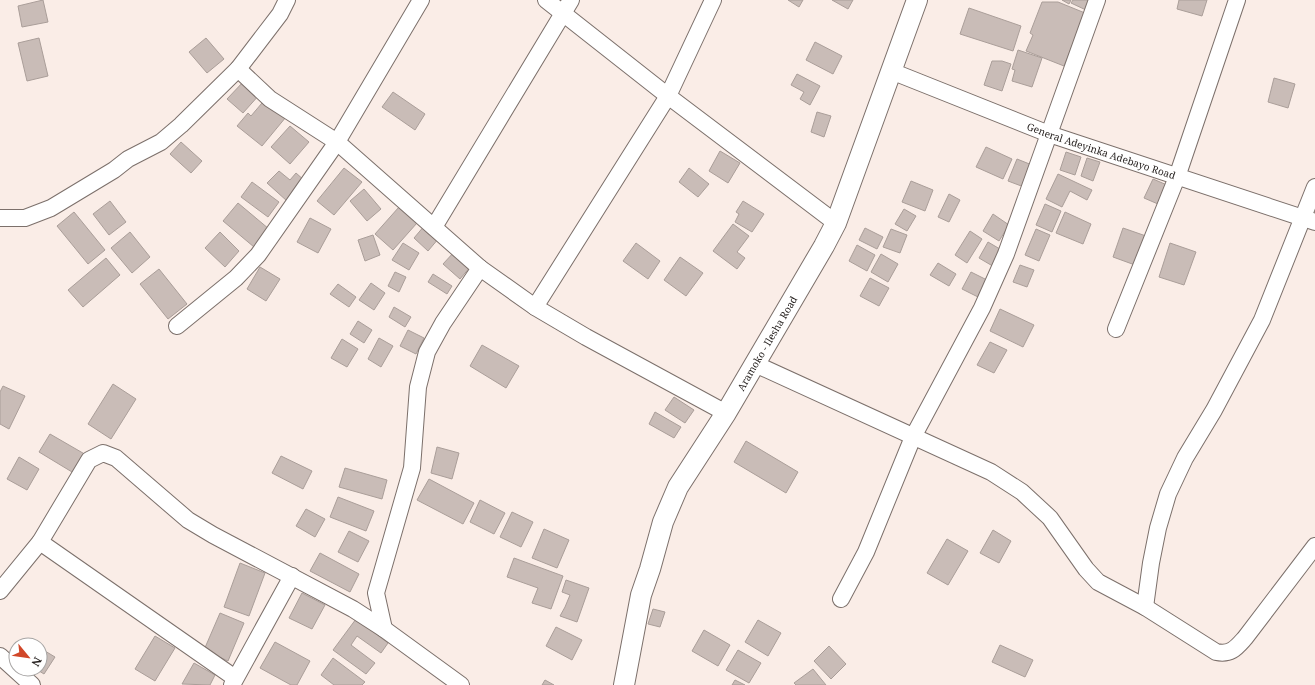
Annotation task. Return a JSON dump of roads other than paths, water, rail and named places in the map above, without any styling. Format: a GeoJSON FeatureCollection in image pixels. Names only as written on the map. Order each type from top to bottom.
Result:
{"type":"FeatureCollection","features":[{"type":"Feature","properties":{"kind":"main road","name":"Aramoko - Ilesha Road"},"geometry":{"type":"LineString","coordinates":[[624,685],[641,595],[663,522],[678,487],[726,413],[836,223],[917,0]]}},
{"type":"Feature","properties":{"kind":"street"},"geometry":{"type":"LineString","coordinates":[[0,218],[25,218],[51,208],[114,170],[128,159],[161,142],[181,125],[238,69],[280,14],[288,0]]}},
{"type":"Feature","properties":{"kind":"street"},"geometry":{"type":"LineString","coordinates":[[177,326],[236,278],[258,255],[337,142],[421,0]]}},
{"type":"Feature","properties":{"kind":"street"},"geometry":{"type":"LineString","coordinates":[[546,0],[567,7],[668,96],[836,223]]}},
{"type":"Feature","properties":{"kind":"street"},"geometry":{"type":"LineString","coordinates":[[535,307],[668,96],[713,0]]}},
{"type":"Feature","properties":{"kind":"street"},"geometry":{"type":"LineString","coordinates":[[841,599],[866,552],[913,437],[982,308],[1006,254],[1097,0]]}},
{"type":"Feature","properties":{"kind":"street"},"geometry":{"type":"LineString","coordinates":[[1116,329],[1177,177],[1237,0]]}},
{"type":"Feature","properties":{"kind":"street"},"geometry":{"type":"LineString","coordinates":[[434,227],[567,7]]}},
{"type":"Feature","properties":{"kind":"street"},"geometry":{"type":"LineString","coordinates":[[238,69],[270,99],[337,142],[480,268],[535,307],[586,337],[726,413]]}},
{"type":"Feature","properties":{"kind":"street","name":"General Adeyinka Adebayo Road"},"geometry":{"type":"LineString","coordinates":[[891,71],[1049,134],[1309,220]]}},
{"type":"Feature","properties":{"kind":"street"},"geometry":{"type":"LineString","coordinates":[[1145,607],[1151,563],[1158,528],[1168,494],[1185,458],[1214,410],[1262,320],[1309,220],[1315,187]]}},
{"type":"Feature","properties":{"kind":"street"},"geometry":{"type":"LineString","coordinates":[[384,629],[376,593],[412,468],[418,387],[427,352],[443,323],[480,268]]}},
{"type":"Feature","properties":{"kind":"street"},"geometry":{"type":"LineString","coordinates":[[755,364],[991,472],[1022,492],[1050,518],[1086,569],[1098,582],[1145,607],[1216,652],[1224,654],[1234,650],[1245,638],[1315,546]]}},
{"type":"Feature","properties":{"kind":"street"},"geometry":{"type":"LineString","coordinates":[[0,592],[40,542],[89,460],[103,453],[116,458],[188,520],[213,535],[353,609],[384,629],[461,685]]}},
{"type":"Feature","properties":{"kind":"street"},"geometry":{"type":"LineString","coordinates":[[40,542],[233,682],[292,576]]}},
{"type":"Feature","properties":{"kind":"street"},"geometry":{"type":"LineString","coordinates":[[353,609],[376,593]]}},
{"type":"Feature","properties":{"kind":"street"},"geometry":{"type":"LineString","coordinates":[[0,656],[32,685]]}}]}
